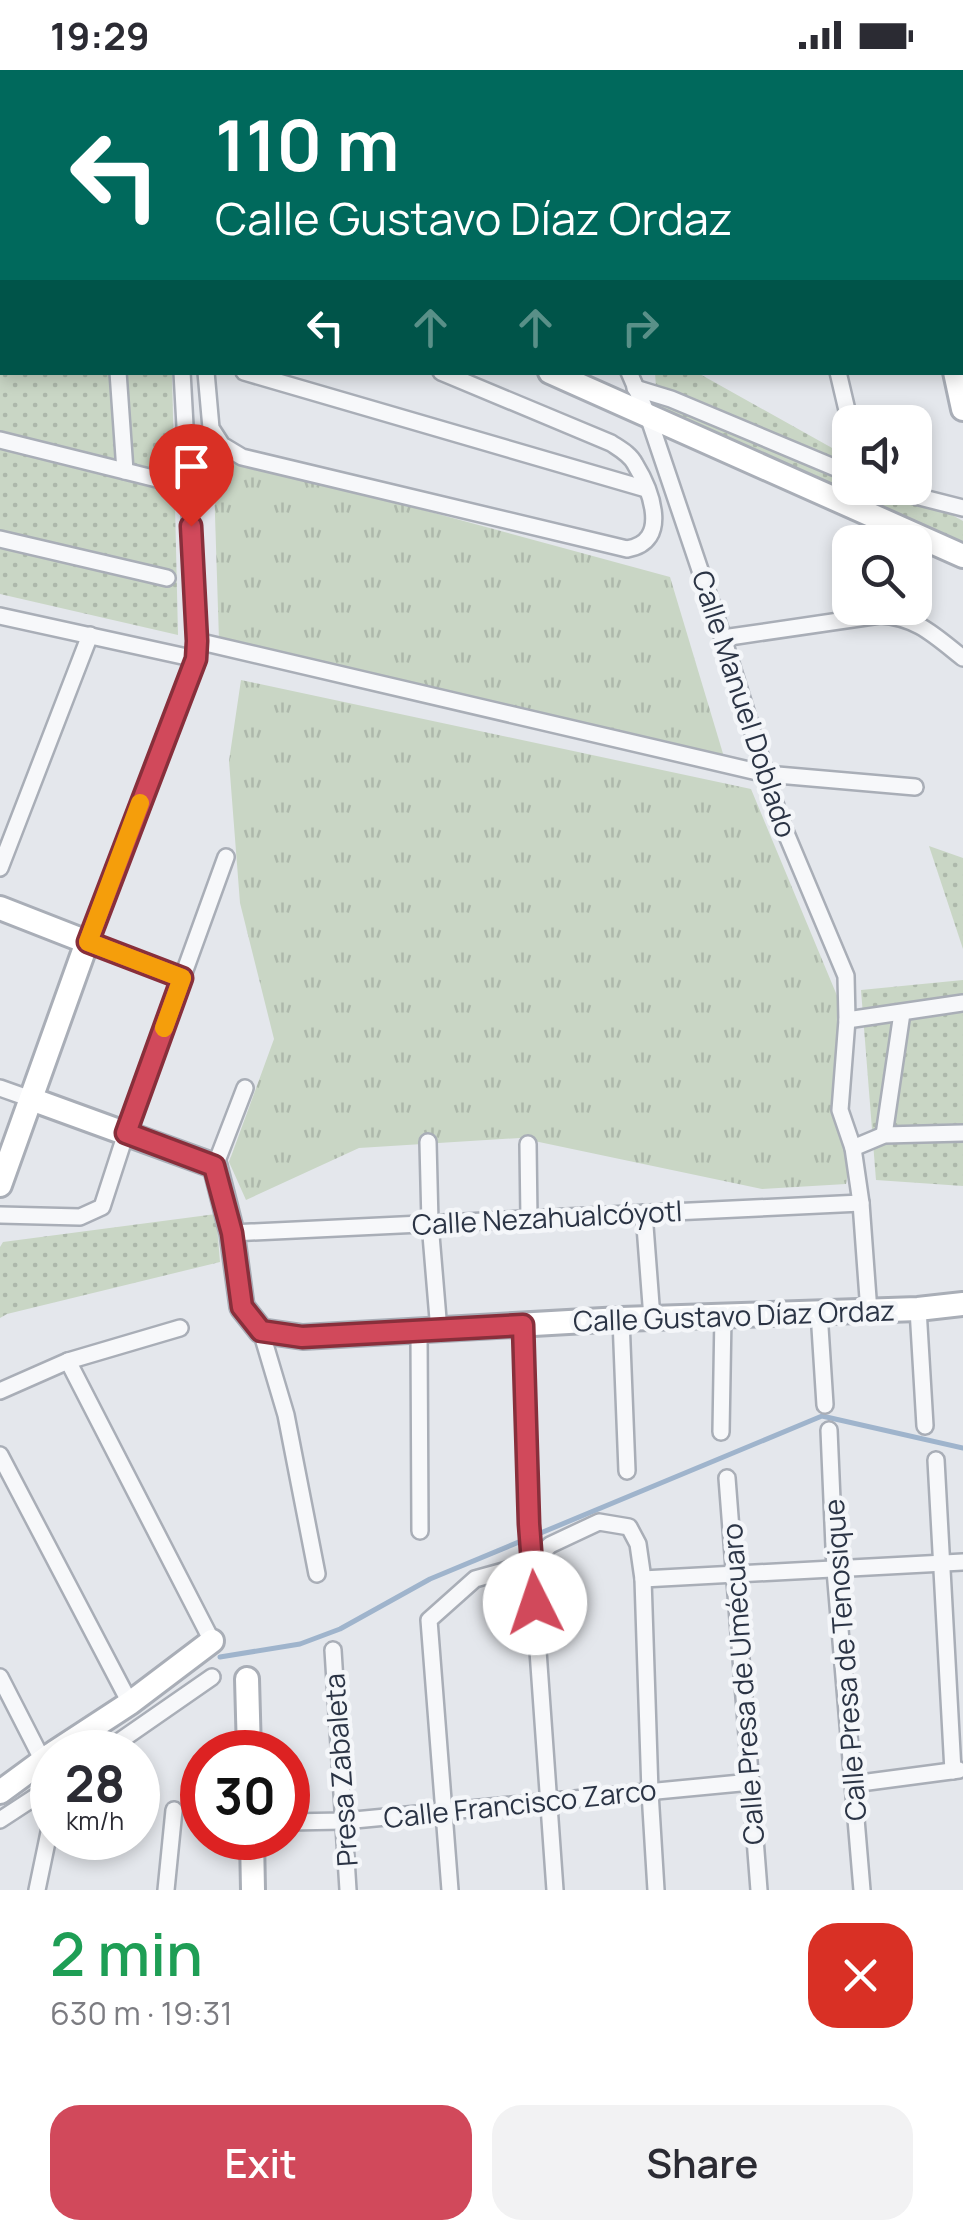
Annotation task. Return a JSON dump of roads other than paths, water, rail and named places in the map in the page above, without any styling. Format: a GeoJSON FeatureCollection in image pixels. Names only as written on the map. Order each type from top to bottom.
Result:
{"type":"FeatureCollection","features":[{"type":"Feature","properties":{"kind":"street"},"geometry":{"type":"LineString","coordinates":[[118,375],[125,471]]}},
{"type":"Feature","properties":{"kind":"street"},"geometry":{"type":"LineString","coordinates":[[0,1185],[196,659],[182,375]]}},
{"type":"Feature","properties":{"kind":"street"},"geometry":{"type":"LineString","coordinates":[[206,375],[211,428],[222,445],[242,457],[627,549],[640,547],[651,537],[654,522],[648,496],[635,462],[627,453],[449,375]]}},
{"type":"Feature","properties":{"kind":"street"},"geometry":{"type":"LineString","coordinates":[[254,375],[677,502]]}},
{"type":"Feature","properties":{"kind":"street"},"geometry":{"type":"LineString","coordinates":[[557,375],[963,556]]}},
{"type":"Feature","properties":{"kind":"street"},"geometry":{"type":"LineString","coordinates":[[839,375],[846,405]]}},
{"type":"Feature","properties":{"kind":"street"},"geometry":{"type":"LineString","coordinates":[[956,375],[963,409]]}},
{"type":"Feature","properties":{"kind":"street"},"geometry":{"type":"LineString","coordinates":[[632,380],[832,466]]}},
{"type":"Feature","properties":{"kind":"street","name":"Calle Manuel Doblado"},"geometry":{"type":"LineString","coordinates":[[632,380],[648,416],[723,638],[780,819],[846,976],[840,1110],[862,1203],[869,1312]]}},
{"type":"Feature","properties":{"kind":"street"},"geometry":{"type":"LineString","coordinates":[[0,440],[161,480]]}},
{"type":"Feature","properties":{"kind":"street"},"geometry":{"type":"LineString","coordinates":[[932,500],[963,508]]}},
{"type":"Feature","properties":{"kind":"street"},"geometry":{"type":"LineString","coordinates":[[0,539],[167,578]]}},
{"type":"Feature","properties":{"kind":"street"},"geometry":{"type":"LineString","coordinates":[[723,638],[880,615],[897,616],[920,624],[963,658]]}},
{"type":"Feature","properties":{"kind":"street"},"geometry":{"type":"LineString","coordinates":[[0,616],[196,659]]}},
{"type":"Feature","properties":{"kind":"street"},"geometry":{"type":"LineString","coordinates":[[0,868],[90,635]]}},
{"type":"Feature","properties":{"kind":"street"},"geometry":{"type":"LineString","coordinates":[[197,641],[766,774],[915,787]]}},
{"type":"Feature","properties":{"kind":"street"},"geometry":{"type":"LineString","coordinates":[[0,1215],[80,1218],[102,1206],[226,857]]}},
{"type":"Feature","properties":{"kind":"street"},"geometry":{"type":"LineString","coordinates":[[0,908],[182,978]]}},
{"type":"Feature","properties":{"kind":"street"},"geometry":{"type":"LineString","coordinates":[[846,1020],[963,1003]]}},
{"type":"Feature","properties":{"kind":"street"},"geometry":{"type":"LineString","coordinates":[[884,1135],[902,1013]]}},
{"type":"Feature","properties":{"kind":"street"},"geometry":{"type":"LineString","coordinates":[[0,1088],[214,1166]]}},
{"type":"Feature","properties":{"kind":"street"},"geometry":{"type":"LineString","coordinates":[[245,1088],[214,1166],[232,1233],[242,1307],[261,1331],[286,1416],[317,1574]]}},
{"type":"Feature","properties":{"kind":"street"},"geometry":{"type":"LineString","coordinates":[[852,1148],[884,1135],[963,1133]]}},
{"type":"Feature","properties":{"kind":"street"},"geometry":{"type":"LineString","coordinates":[[420,1531],[429,1332],[428,1142]]}},
{"type":"Feature","properties":{"kind":"street"},"geometry":{"type":"LineString","coordinates":[[528,1144],[529,1219]]}},
{"type":"Feature","properties":{"kind":"street","name":"Calle Nezahualcóyotl"},"geometry":{"type":"LineString","coordinates":[[232,1233],[862,1203]]}},
{"type":"Feature","properties":{"kind":"street"},"geometry":{"type":"LineString","coordinates":[[644,1213],[652,1318]]}},
{"type":"Feature","properties":{"kind":"street","name":"Calle Gustavo Díaz Ordaz"},"geometry":{"type":"LineString","coordinates":[[261,1331],[302,1337],[621,1319],[869,1312],[963,1304]]}},
{"type":"Feature","properties":{"kind":"street"},"geometry":{"type":"LineString","coordinates":[[918,1309],[925,1426]]}},
{"type":"Feature","properties":{"kind":"street"},"geometry":{"type":"LineString","coordinates":[[819,1312],[825,1405]]}},
{"type":"Feature","properties":{"kind":"street"},"geometry":{"type":"LineString","coordinates":[[722,1432],[723,1316]]}},
{"type":"Feature","properties":{"kind":"street"},"geometry":{"type":"LineString","coordinates":[[621,1319],[627,1470]]}},
{"type":"Feature","properties":{"kind":"street"},"geometry":{"type":"LineString","coordinates":[[523,1325],[529,1524],[555,1890]]}},
{"type":"Feature","properties":{"kind":"street"},"geometry":{"type":"LineString","coordinates":[[0,1391],[68,1361],[180,1328]]}},
{"type":"Feature","properties":{"kind":"street"},"geometry":{"type":"LineString","coordinates":[[68,1361],[212,1642],[89,1730]]}},
{"type":"Feature","properties":{"kind":"street","name":"Calle Presa de Tenosique"},"geometry":{"type":"LineString","coordinates":[[828,1430],[834,1570],[862,1890]]}},
{"type":"Feature","properties":{"kind":"street"},"geometry":{"type":"LineString","coordinates":[[0,1455],[130,1703]]}},
{"type":"Feature","properties":{"kind":"street"},"geometry":{"type":"LineString","coordinates":[[853,1784],[958,1770],[936,1460]]}},
{"type":"Feature","properties":{"kind":"street","name":"Calle Presa de Umécuaro"},"geometry":{"type":"LineString","coordinates":[[727,1478],[759,1890]]}},
{"type":"Feature","properties":{"kind":"street"},"geometry":{"type":"LineString","coordinates":[[450,1890],[429,1620],[475,1579],[599,1522],[629,1527],[638,1544],[643,1579],[656,1890]]}},
{"type":"Feature","properties":{"kind":"street"},"geometry":{"type":"LineString","coordinates":[[643,1579],[963,1562]]}},
{"type":"Feature","properties":{"kind":"street","name":"Presa Zabaleta"},"geometry":{"type":"LineString","coordinates":[[333,1650],[348,1890]]}},
{"type":"Feature","properties":{"kind":"street"},"geometry":{"type":"LineString","coordinates":[[0,1677],[34,1730]]}},
{"type":"Feature","properties":{"kind":"street"},"geometry":{"type":"LineString","coordinates":[[136,1730],[212,1677]]}},
{"type":"Feature","properties":{"kind":"street"},"geometry":{"type":"LineString","coordinates":[[247,1679],[249,1730]]}},
{"type":"Feature","properties":{"kind":"street"},"geometry":{"type":"LineString","coordinates":[[0,1792],[30,1770]]}},
{"type":"Feature","properties":{"kind":"street","name":"Calle Francisco Zarco"},"geometry":{"type":"LineString","coordinates":[[310,1822],[751,1782]]}},
{"type":"Feature","properties":{"kind":"street"},"geometry":{"type":"LineString","coordinates":[[0,1820],[30,1800]]}},
{"type":"Feature","properties":{"kind":"street"},"geometry":{"type":"LineString","coordinates":[[166,1890],[174,1810]]}},
{"type":"Feature","properties":{"kind":"street"},"geometry":{"type":"LineString","coordinates":[[37,1890],[43,1860]]}},
{"type":"Feature","properties":{"kind":"street"},"geometry":{"type":"LineString","coordinates":[[252,1860],[253,1890]]}},
{"type":"Feature","properties":{"kind":"waterway"},"geometry":{"type":"LineString","coordinates":[[220,1657],[300,1644],[340,1629],[430,1579],[822,1416],[963,1448]]}}]}
